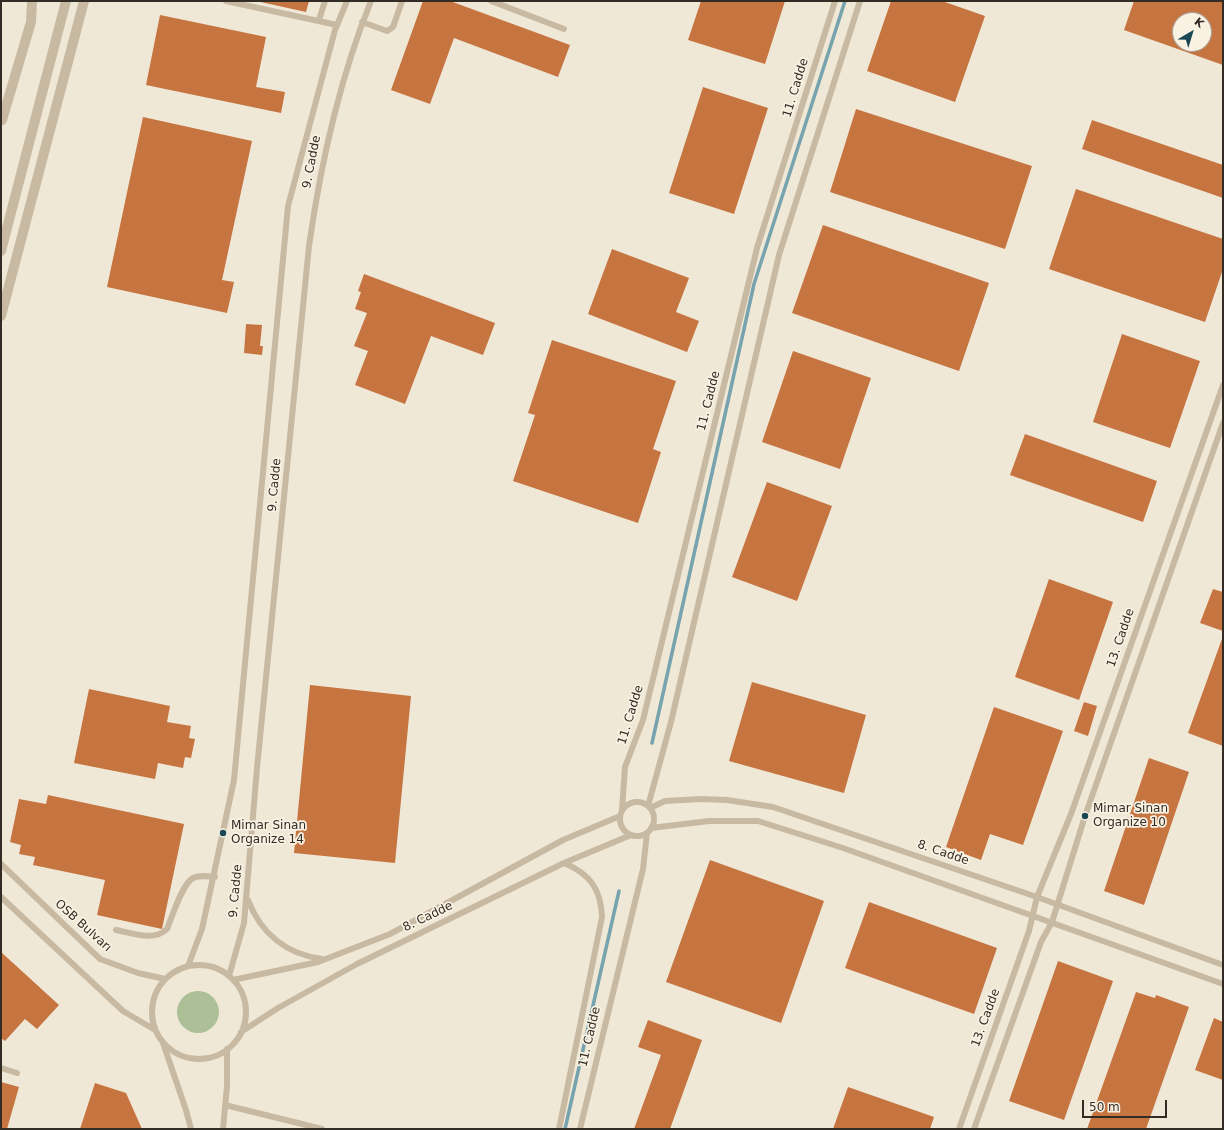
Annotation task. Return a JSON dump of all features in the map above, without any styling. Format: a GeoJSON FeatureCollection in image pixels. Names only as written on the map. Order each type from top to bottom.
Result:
{"type":"FeatureCollection","features":[{"type":"Feature","properties":{"kind":"street"},"geometry":{"type":"LineString","coordinates":[[2,120],[31,22],[32,1]]}},
{"type":"Feature","properties":{"kind":"street"},"geometry":{"type":"LineString","coordinates":[[1,251],[66,1]]}},
{"type":"Feature","properties":{"kind":"street"},"geometry":{"type":"LineString","coordinates":[[1,316],[84,1]]}},
{"type":"Feature","properties":{"kind":"lane"},"geometry":{"type":"LineString","coordinates":[[226,1],[337,25]]}},
{"type":"Feature","properties":{"kind":"lane"},"geometry":{"type":"LineString","coordinates":[[318,20],[325,1]]}},
{"type":"Feature","properties":{"kind":"lane","name":"9. Cadde"},"geometry":{"type":"LineString","coordinates":[[188,966],[202,929],[234,780],[288,206],[337,25],[347,1]]}},
{"type":"Feature","properties":{"kind":"lane","name":"9. Cadde"},"geometry":{"type":"LineString","coordinates":[[231,978],[244,923],[247,898],[257,768],[309,246],[322,163],[331,122],[355,41],[371,1]]}},
{"type":"Feature","properties":{"kind":"lane"},"geometry":{"type":"LineString","coordinates":[[362,22],[387,31],[393,28],[402,1]]}},
{"type":"Feature","properties":{"kind":"lane"},"geometry":{"type":"LineString","coordinates":[[491,1],[564,29]]}},
{"type":"Feature","properties":{"kind":"lane","name":"11. Cadde"},"geometry":{"type":"LineString","coordinates":[[621,813],[625,767],[643,720],[757,248],[835,1]]}},
{"type":"Feature","properties":{"kind":"lane"},"geometry":{"type":"LineString","coordinates":[[649,807],[671,722],[779,255],[860,1]]}},
{"type":"Feature","properties":{"kind":"lane","name":"13. Cadde"},"geometry":{"type":"LineString","coordinates":[[959,1129],[1029,931],[1037,897],[1076,800],[1223,385]]}},
{"type":"Feature","properties":{"kind":"lane","name":"13. Cadde"},"geometry":{"type":"LineString","coordinates":[[1052,922],[1085,816],[1223,423]]}},
{"type":"Feature","properties":{"kind":"lane","name":"8. Cadde"},"geometry":{"type":"LineString","coordinates":[[649,807],[665,801],[701,799],[727,800],[772,807],[1037,897],[1223,965]]}},
{"type":"Feature","properties":{"kind":"lane"},"geometry":{"type":"LineString","coordinates":[[637,802],[649,807],[654,817],[649,830],[642,836],[631,835],[622,827],[621,813],[632,803],[637,802]]}},
{"type":"Feature","properties":{"kind":"lane","name":"8. Cadde"},"geometry":{"type":"LineString","coordinates":[[231,978],[324,959],[390,934],[563,840],[621,813]]}},
{"type":"Feature","properties":{"kind":"lane"},"geometry":{"type":"LineString","coordinates":[[649,830],[708,822],[758,821],[843,848],[1223,984]]}},
{"type":"Feature","properties":{"kind":"lane","name":"11. Cadde"},"geometry":{"type":"LineString","coordinates":[[580,1129],[643,869],[649,830]]}},
{"type":"Feature","properties":{"kind":"lane","name":"8. Cadde"},"geometry":{"type":"LineString","coordinates":[[241,1032],[278,1008],[357,964],[564,863],[631,835]]}},
{"type":"Feature","properties":{"kind":"lane","name":"11. Cadde"},"geometry":{"type":"LineString","coordinates":[[559,1129],[602,917],[602,901],[594,886],[582,873],[564,863]]}},
{"type":"Feature","properties":{"kind":"lane","name":"OSB Bulvarı"},"geometry":{"type":"LineString","coordinates":[[1,864],[100,959],[138,973],[164,979]]}},
{"type":"Feature","properties":{"kind":"lane"},"geometry":{"type":"LineString","coordinates":[[116,930],[152,936],[161,934],[167,929],[186,886],[191,879],[200,876],[214,877]]}},
{"type":"Feature","properties":{"kind":"lane"},"geometry":{"type":"LineString","coordinates":[[1,897],[124,1011],[155,1030]]}},
{"type":"Feature","properties":{"kind":"lane"},"geometry":{"type":"LineString","coordinates":[[247,898],[263,927],[279,943],[301,954],[324,959]]}},
{"type":"Feature","properties":{"kind":"lane"},"geometry":{"type":"LineString","coordinates":[[974,1129],[1040,942],[1052,922]]}},
{"type":"Feature","properties":{"kind":"lane"},"geometry":{"type":"LineString","coordinates":[[188,966],[211,966],[231,978],[239,987],[245,1002],[245,1017],[241,1032],[227,1049],[207,1057],[186,1057],[173,1051],[163,1042],[155,1030],[152,1016],[152,1003],[157,990],[164,979],[176,970],[188,966]]}},
{"type":"Feature","properties":{"kind":"lane"},"geometry":{"type":"LineString","coordinates":[[163,1042],[191,1129]]}},
{"type":"Feature","properties":{"kind":"lane"},"geometry":{"type":"LineString","coordinates":[[223,1129],[227,1049]]}},
{"type":"Feature","properties":{"kind":"lane"},"geometry":{"type":"LineString","coordinates":[[1,1068],[17,1073]]}},
{"type":"Feature","properties":{"kind":"lane"},"geometry":{"type":"LineString","coordinates":[[225,1105],[322,1129]]}},
{"type":"Feature","properties":{"kind":"green space"},"geometry":{"type":"Polygon","coordinates":[[[194,991],[202,991],[213,997],[219,1008],[219,1016],[213,1027],[202,1033],[194,1033],[183,1027],[177,1016],[177,1008],[183,997],[194,991]]]}},
{"type":"Feature","properties":{"kind":"building"},"geometry":{"type":"Polygon","coordinates":[[[256,1],[309,1],[306,12],[256,1]]]}},
{"type":"Feature","properties":{"kind":"building"},"geometry":{"type":"Polygon","coordinates":[[[423,1],[450,1],[570,45],[558,77],[454,38],[430,104],[391,90],[423,1]]]}},
{"type":"Feature","properties":{"kind":"building"},"geometry":{"type":"Polygon","coordinates":[[[701,1],[785,1],[765,64],[688,40],[701,1]]]}},
{"type":"Feature","properties":{"kind":"building"},"geometry":{"type":"Polygon","coordinates":[[[891,1],[942,1],[985,16],[955,102],[867,71],[891,1]]]}},
{"type":"Feature","properties":{"kind":"building"},"geometry":{"type":"Polygon","coordinates":[[[1134,1],[1223,1],[1223,65],[1186,52],[1212,52],[1212,12],[1172,12],[1172,47],[1124,30],[1134,1]]]}},
{"type":"Feature","properties":{"kind":"building"},"geometry":{"type":"Polygon","coordinates":[[[160,15],[266,37],[256,87],[285,92],[281,113],[146,85],[160,15]]]}},
{"type":"Feature","properties":{"kind":"building"},"geometry":{"type":"Polygon","coordinates":[[[703,87],[768,108],[734,214],[669,193],[703,87]]]}},
{"type":"Feature","properties":{"kind":"building"},"geometry":{"type":"Polygon","coordinates":[[[856,109],[1032,166],[1005,249],[830,192],[856,109]]]}},
{"type":"Feature","properties":{"kind":"building"},"geometry":{"type":"Polygon","coordinates":[[[143,117],[252,141],[222,280],[234,282],[227,313],[107,287],[143,117]]]}},
{"type":"Feature","properties":{"kind":"building"},"geometry":{"type":"Polygon","coordinates":[[[1092,120],[1223,165],[1223,198],[1082,149],[1092,120]]]}},
{"type":"Feature","properties":{"kind":"building"},"geometry":{"type":"Polygon","coordinates":[[[1076,189],[1223,239],[1223,269],[1205,322],[1049,269],[1076,189]]]}},
{"type":"Feature","properties":{"kind":"building"},"geometry":{"type":"Polygon","coordinates":[[[823,225],[989,283],[959,371],[792,313],[823,225]]]}},
{"type":"Feature","properties":{"kind":"building"},"geometry":{"type":"Polygon","coordinates":[[[612,249],[689,278],[676,312],[699,321],[687,352],[588,314],[612,249]]]}},
{"type":"Feature","properties":{"kind":"building"},"geometry":{"type":"Polygon","coordinates":[[[364,274],[495,323],[483,355],[431,336],[405,404],[355,385],[368,351],[354,346],[367,313],[355,309],[361,292],[358,291],[364,274]]]}},
{"type":"Feature","properties":{"kind":"building"},"geometry":{"type":"Polygon","coordinates":[[[246,324],[262,325],[260,346],[263,346],[262,355],[244,353],[246,324]]]}},
{"type":"Feature","properties":{"kind":"building"},"geometry":{"type":"Polygon","coordinates":[[[1122,334],[1200,361],[1170,448],[1093,422],[1122,334]]]}},
{"type":"Feature","properties":{"kind":"building"},"geometry":{"type":"Polygon","coordinates":[[[552,340],[676,381],[653,449],[661,452],[638,523],[513,481],[535,415],[528,413],[552,340]]]}},
{"type":"Feature","properties":{"kind":"building"},"geometry":{"type":"Polygon","coordinates":[[[793,351],[871,378],[840,469],[762,442],[793,351]]]}},
{"type":"Feature","properties":{"kind":"building"},"geometry":{"type":"Polygon","coordinates":[[[1025,434],[1157,481],[1143,522],[1010,475],[1025,434]]]}},
{"type":"Feature","properties":{"kind":"building"},"geometry":{"type":"Polygon","coordinates":[[[767,482],[832,506],[797,601],[732,577],[767,482]]]}},
{"type":"Feature","properties":{"kind":"building"},"geometry":{"type":"Polygon","coordinates":[[[1049,579],[1113,602],[1079,700],[1015,677],[1049,579]]]}},
{"type":"Feature","properties":{"kind":"building"},"geometry":{"type":"Polygon","coordinates":[[[1213,589],[1223,592],[1223,631],[1200,623],[1213,589]]]}},
{"type":"Feature","properties":{"kind":"building"},"geometry":{"type":"Polygon","coordinates":[[[1223,636],[1223,746],[1188,733],[1223,636]]]}},
{"type":"Feature","properties":{"kind":"building"},"geometry":{"type":"Polygon","coordinates":[[[752,682],[866,715],[844,793],[729,761],[752,682]]]}},
{"type":"Feature","properties":{"kind":"building"},"geometry":{"type":"Polygon","coordinates":[[[310,685],[411,696],[395,863],[294,853],[310,685]]]}},
{"type":"Feature","properties":{"kind":"building"},"geometry":{"type":"Polygon","coordinates":[[[89,689],[170,706],[167,722],[191,726],[189,738],[195,739],[191,758],[185,757],[183,768],[158,763],[155,779],[74,763],[89,689]]]}},
{"type":"Feature","properties":{"kind":"building"},"geometry":{"type":"Polygon","coordinates":[[[1084,702],[1097,706],[1088,736],[1074,731],[1084,702]]]}},
{"type":"Feature","properties":{"kind":"building"},"geometry":{"type":"Polygon","coordinates":[[[994,707],[1063,731],[1023,845],[990,834],[981,860],[946,847],[994,707]]]}},
{"type":"Feature","properties":{"kind":"building"},"geometry":{"type":"Polygon","coordinates":[[[1149,758],[1189,772],[1144,905],[1104,891],[1149,758]]]}},
{"type":"Feature","properties":{"kind":"building"},"geometry":{"type":"Polygon","coordinates":[[[48,795],[184,824],[162,929],[97,915],[105,880],[33,865],[35,857],[19,854],[21,845],[10,842],[19,799],[46,804],[48,795]]]}},
{"type":"Feature","properties":{"kind":"building"},"geometry":{"type":"Polygon","coordinates":[[[710,860],[824,901],[781,1023],[666,982],[710,860]]]}},
{"type":"Feature","properties":{"kind":"building"},"geometry":{"type":"Polygon","coordinates":[[[869,902],[997,948],[974,1014],[845,968],[869,902]]]}},
{"type":"Feature","properties":{"kind":"building"},"geometry":{"type":"Polygon","coordinates":[[[1,952],[59,1005],[37,1029],[25,1019],[5,1041],[1,1038],[1,952]]]}},
{"type":"Feature","properties":{"kind":"building"},"geometry":{"type":"Polygon","coordinates":[[[1058,961],[1113,981],[1064,1120],[1009,1101],[1058,961]]]}},
{"type":"Feature","properties":{"kind":"building"},"geometry":{"type":"Polygon","coordinates":[[[1136,992],[1155,998],[1156,995],[1189,1007],[1146,1129],[1087,1129],[1136,992]]]}},
{"type":"Feature","properties":{"kind":"building"},"geometry":{"type":"Polygon","coordinates":[[[1214,1018],[1223,1022],[1223,1080],[1195,1070],[1214,1018]]]}},
{"type":"Feature","properties":{"kind":"building"},"geometry":{"type":"Polygon","coordinates":[[[648,1020],[702,1040],[670,1129],[634,1129],[661,1055],[638,1047],[648,1020]]]}},
{"type":"Feature","properties":{"kind":"building"},"geometry":{"type":"Polygon","coordinates":[[[1,1082],[19,1087],[7,1129],[1,1129],[1,1082]]]}},
{"type":"Feature","properties":{"kind":"building"},"geometry":{"type":"Polygon","coordinates":[[[95,1083],[126,1093],[142,1129],[80,1129],[95,1083]]]}},
{"type":"Feature","properties":{"kind":"building"},"geometry":{"type":"Polygon","coordinates":[[[848,1087],[934,1117],[930,1129],[833,1129],[848,1087]]]}},
{"type":"Feature","properties":{"kind":"waterway"},"geometry":{"type":"LineString","coordinates":[[652,743],[754,284],[845,1]]}},
{"type":"Feature","properties":{"kind":"waterway"},"geometry":{"type":"LineString","coordinates":[[565,1129],[619,891]]}},
{"type":"Feature","properties":{"kind":"place","name":"Mimar Sinan Organize 10"},"geometry":{"type":"Point","coordinates":[1085,816]}},
{"type":"Feature","properties":{"kind":"place","name":"Mimar Sinan Organize 14"},"geometry":{"type":"Point","coordinates":[223,833]}}]}
